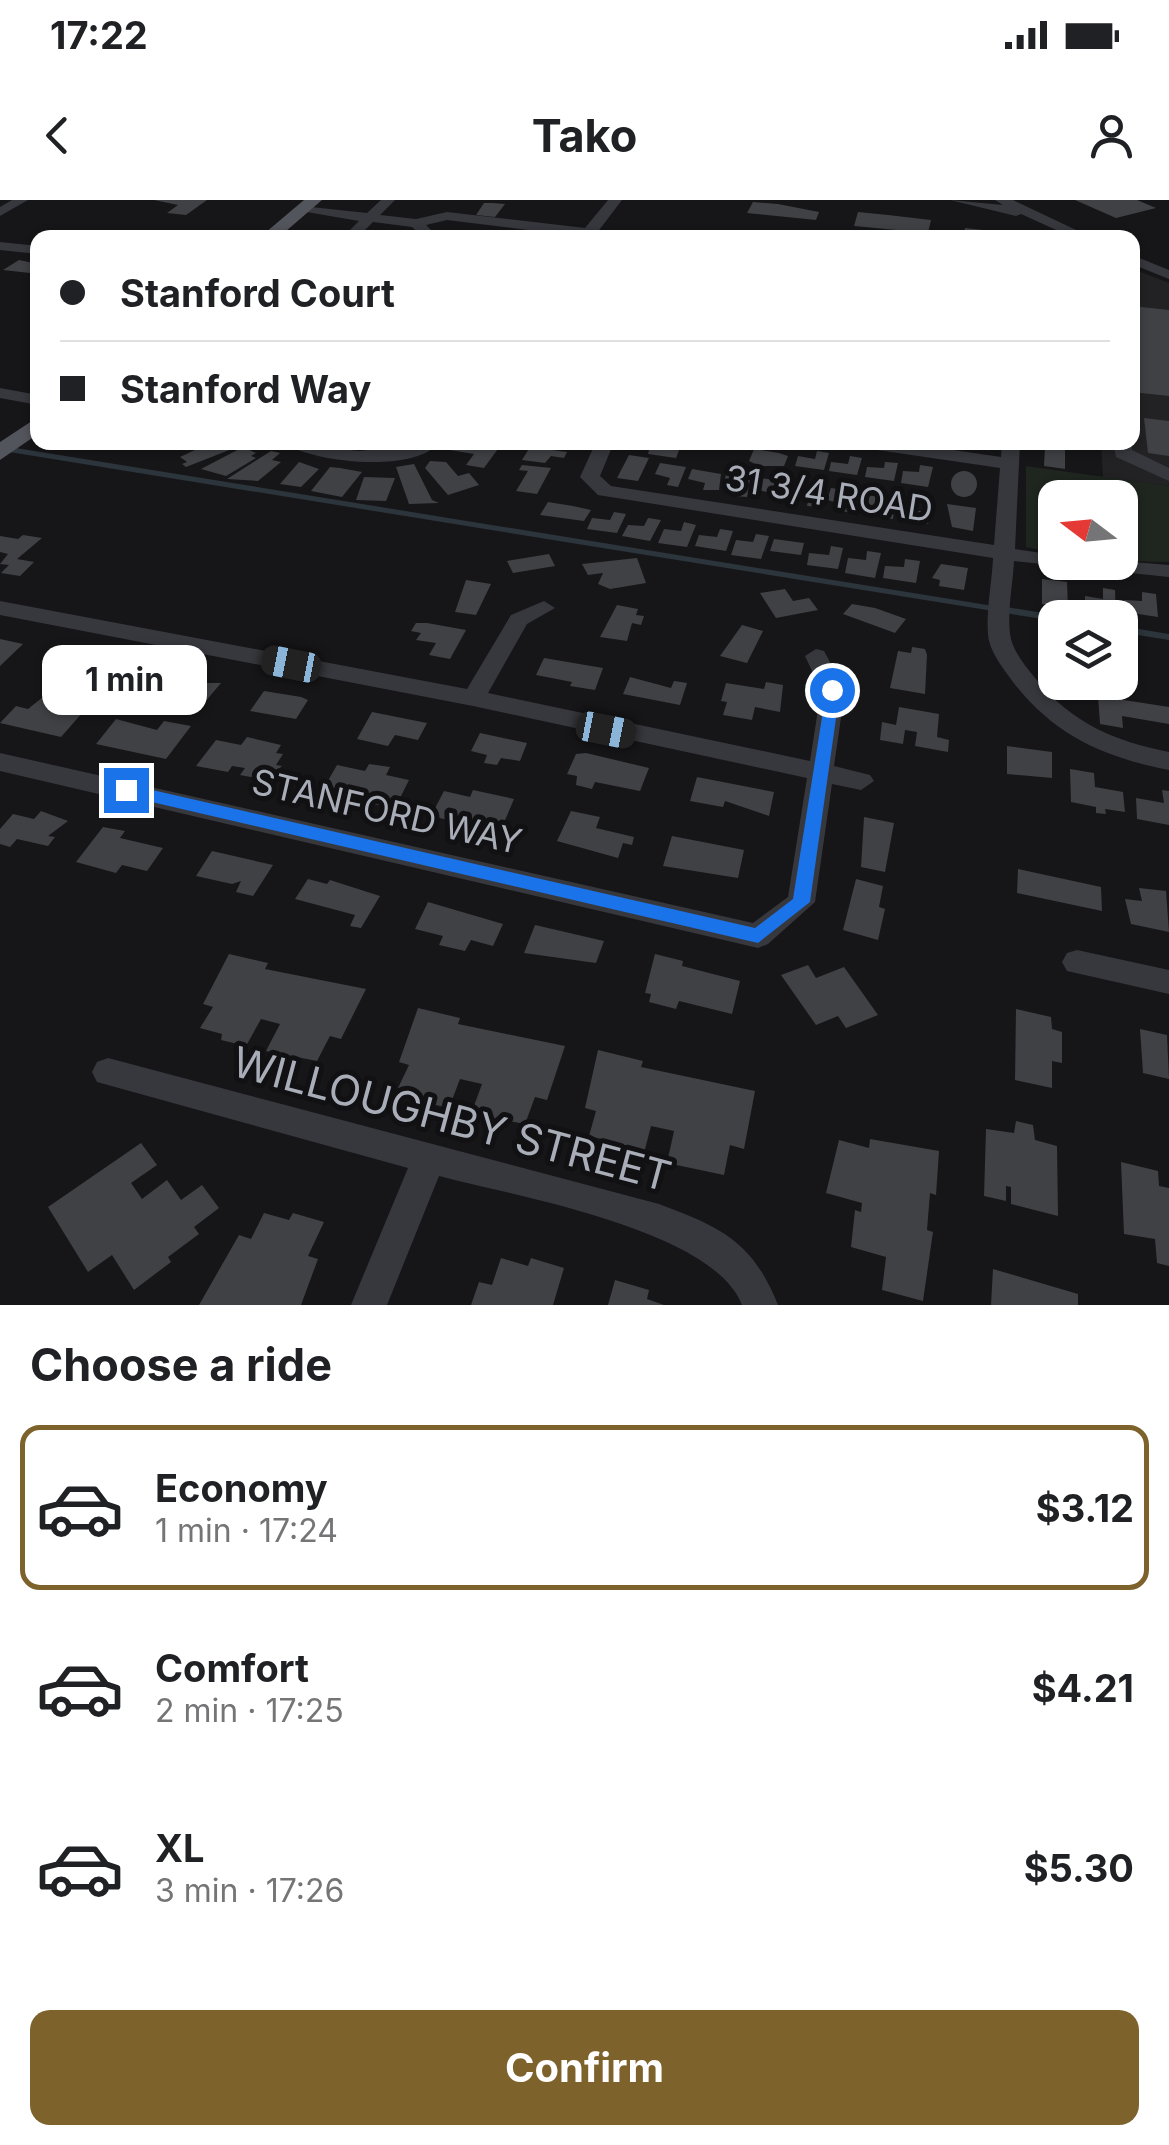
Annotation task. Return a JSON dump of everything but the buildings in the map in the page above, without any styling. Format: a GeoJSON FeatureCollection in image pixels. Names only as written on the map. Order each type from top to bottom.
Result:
{"type":"FeatureCollection","features":[{"type":"Feature","properties":{"kind":"main road"},"geometry":{"type":"LineString","coordinates":[[277,230],[308,205]]}},
{"type":"Feature","properties":{"kind":"main road"},"geometry":{"type":"LineString","coordinates":[[0,454],[30,430]]}},
{"type":"Feature","properties":{"kind":"street"},"geometry":{"type":"LineString","coordinates":[[0,212],[20,200]]}},
{"type":"Feature","properties":{"kind":"street"},"geometry":{"type":"LineString","coordinates":[[357,230],[388,200]]}},
{"type":"Feature","properties":{"kind":"street"},"geometry":{"type":"LineString","coordinates":[[591,230],[615,200]]}},
{"type":"Feature","properties":{"kind":"street"},"geometry":{"type":"LineString","coordinates":[[957,200],[1037,218]]}},
{"type":"Feature","properties":{"kind":"street"},"geometry":{"type":"LineString","coordinates":[[1002,200],[1065,230]]}},
{"type":"Feature","properties":{"kind":"street"},"geometry":{"type":"LineString","coordinates":[[1024,200],[1070,230]]}},
{"type":"Feature","properties":{"kind":"street"},"geometry":{"type":"LineString","coordinates":[[308,205],[416,222],[447,216],[550,230]]}},
{"type":"Feature","properties":{"kind":"street"},"geometry":{"type":"LineString","coordinates":[[416,222],[423,230]]}},
{"type":"Feature","properties":{"kind":"street"},"geometry":{"type":"LineString","coordinates":[[0,246],[30,249]]}},
{"type":"Feature","properties":{"kind":"street"},"geometry":{"type":"LineString","coordinates":[[0,393],[30,399]]}},
{"type":"Feature","properties":{"kind":"street"},"geometry":{"type":"LineString","coordinates":[[310,450],[376,459],[417,450]]}},
{"type":"Feature","properties":{"kind":"street","name":"31 3/4 ROAD"},"geometry":{"type":"LineString","coordinates":[[601,450],[590,469],[595,485],[616,494],[1038,558]]}},
{"type":"Feature","properties":{"kind":"street"},"geometry":{"type":"LineString","coordinates":[[968,450],[1010,453],[1002,649],[1056,718],[1071,730],[1111,749],[1169,762]]}},
{"type":"Feature","properties":{"kind":"street"},"geometry":{"type":"LineString","coordinates":[[1123,450],[1130,460],[1169,475]]}},
{"type":"Feature","properties":{"kind":"street"},"geometry":{"type":"LineString","coordinates":[[1138,568],[1169,571]]}},
{"type":"Feature","properties":{"kind":"street"},"geometry":{"type":"LineString","coordinates":[[0,608],[473,698],[861,781]]}},
{"type":"Feature","properties":{"kind":"street"},"geometry":{"type":"LineString","coordinates":[[473,698],[519,620],[544,608]]}},
{"type":"Feature","properties":{"kind":"street"},"geometry":{"type":"LineString","coordinates":[[816,656],[832,690],[820,772]]}},
{"type":"Feature","properties":{"kind":"street","name":"STANFORD WAY"},"geometry":{"type":"LineString","coordinates":[[0,762],[758,936],[801,902],[820,772]]}},
{"type":"Feature","properties":{"kind":"street"},"geometry":{"type":"LineString","coordinates":[[1077,962],[1169,982]]}},
{"type":"Feature","properties":{"kind":"street","name":"WILLOUGHBY STREET"},"geometry":{"type":"LineString","coordinates":[[108,1072],[641,1214],[702,1236],[730,1258],[758,1295]]}},
{"type":"Feature","properties":{"kind":"street"},"geometry":{"type":"LineString","coordinates":[[369,1305],[429,1158]]}},
{"type":"Feature","properties":{"kind":"shaded area"},"geometry":{"type":"Polygon","coordinates":[[[1140,272],[1169,283],[1169,486],[1103,477],[1101,450],[1140,450],[1140,272]]]}},
{"type":"Feature","properties":{"kind":"shaded area"},"geometry":{"type":"Polygon","coordinates":[[[1026,466],[1126,480],[1038,480],[1038,549],[1026,547],[1026,466]]]}},
{"type":"Feature","properties":{"kind":"shaded area"},"geometry":{"type":"Polygon","coordinates":[[[1138,482],[1169,486],[1169,562],[1138,561],[1138,482]]]}},
{"type":"Feature","properties":{"kind":"waterway"},"geometry":{"type":"LineString","coordinates":[[0,448],[1021,613]]}},
{"type":"Feature","properties":{"kind":"waterway"},"geometry":{"type":"LineString","coordinates":[[1006,610],[1038,615]]}},
{"type":"Feature","properties":{"kind":"waterway"},"geometry":{"type":"LineString","coordinates":[[1138,632],[1169,637]]}},
{"type":"Feature","properties":{"kind":"route"},"geometry":{"type":"LineString","coordinates":[[126,790],[758,936],[801,902],[832,690]]}}]}
